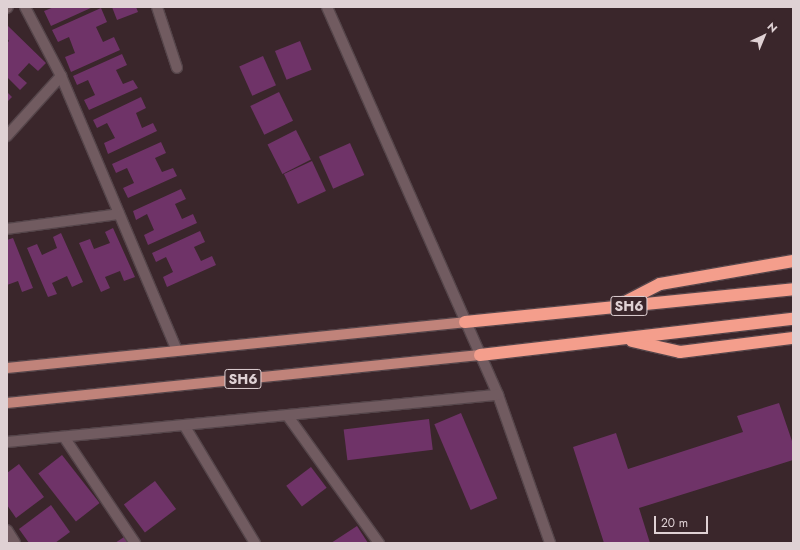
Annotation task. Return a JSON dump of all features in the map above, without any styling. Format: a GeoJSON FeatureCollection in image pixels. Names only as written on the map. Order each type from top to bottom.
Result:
{"type":"FeatureCollection","features":[{"type":"Feature","properties":{"kind":"highway"},"geometry":{"type":"LineString","coordinates":[[616,307],[660,284],[793,261]]}},
{"type":"Feature","properties":{"kind":"highway","name":"SH6"},"geometry":{"type":"LineString","coordinates":[[465,322],[793,290]]}},
{"type":"Feature","properties":{"kind":"highway","name":"SH6"},"geometry":{"type":"LineString","coordinates":[[480,355],[793,319]]}},
{"type":"Feature","properties":{"kind":"highway"},"geometry":{"type":"LineString","coordinates":[[623,339],[680,352],[793,338]]}},
{"type":"Feature","properties":{"kind":"main road","name":"SH6"},"geometry":{"type":"LineString","coordinates":[[7,368],[465,322]]}},
{"type":"Feature","properties":{"kind":"main road","name":"SH6"},"geometry":{"type":"LineString","coordinates":[[7,403],[480,355]]}},
{"type":"Feature","properties":{"kind":"street"},"geometry":{"type":"LineString","coordinates":[[25,7],[61,76],[177,351]]}},
{"type":"Feature","properties":{"kind":"street"},"geometry":{"type":"LineString","coordinates":[[157,7],[177,68]]}},
{"type":"Feature","properties":{"kind":"street"},"geometry":{"type":"LineString","coordinates":[[327,7],[498,395],[550,543]]}},
{"type":"Feature","properties":{"kind":"street"},"geometry":{"type":"LineString","coordinates":[[7,136],[61,76]]}},
{"type":"Feature","properties":{"kind":"street"},"geometry":{"type":"LineString","coordinates":[[7,229],[119,214]]}},
{"type":"Feature","properties":{"kind":"street"},"geometry":{"type":"LineString","coordinates":[[7,442],[498,395]]}},
{"type":"Feature","properties":{"kind":"street"},"geometry":{"type":"LineString","coordinates":[[287,416],[380,543]]}},
{"type":"Feature","properties":{"kind":"street"},"geometry":{"type":"LineString","coordinates":[[184,426],[255,543]]}},
{"type":"Feature","properties":{"kind":"street"},"geometry":{"type":"LineString","coordinates":[[64,437],[135,543]]}},
{"type":"Feature","properties":{"kind":"street"},"geometry":{"type":"LineString","coordinates":[[7,530],[15,543]]}},
{"type":"Feature","properties":{"kind":"building"},"geometry":{"type":"Polygon","coordinates":[[[54,7],[93,7],[51,26],[44,11],[54,7]]]}},
{"type":"Feature","properties":{"kind":"building"},"geometry":{"type":"Polygon","coordinates":[[[112,7],[136,7],[138,12],[117,20],[112,7]]]}},
{"type":"Feature","properties":{"kind":"building"},"geometry":{"type":"Polygon","coordinates":[[[101,8],[107,22],[96,27],[103,42],[114,37],[120,50],[71,72],[65,57],[75,53],[69,37],[58,42],[52,30],[101,8]]]}},
{"type":"Feature","properties":{"kind":"building"},"geometry":{"type":"Polygon","coordinates":[[[7,25],[46,63],[38,71],[29,63],[18,75],[27,83],[20,90],[7,77],[7,43],[9,41],[7,38],[7,25]]]}},
{"type":"Feature","properties":{"kind":"building"},"geometry":{"type":"Polygon","coordinates":[[[300,41],[312,70],[287,80],[275,51],[300,41]]]}},
{"type":"Feature","properties":{"kind":"building"},"geometry":{"type":"Polygon","coordinates":[[[122,54],[127,65],[116,70],[123,84],[133,80],[138,88],[89,110],[84,100],[95,95],[88,80],[77,85],[73,76],[122,54]]]}},
{"type":"Feature","properties":{"kind":"building"},"geometry":{"type":"Polygon","coordinates":[[[263,56],[276,85],[252,96],[239,67],[263,56]]]}},
{"type":"Feature","properties":{"kind":"building"},"geometry":{"type":"Polygon","coordinates":[[[7,92],[12,97],[7,102],[7,92]]]}},
{"type":"Feature","properties":{"kind":"building"},"geometry":{"type":"Polygon","coordinates":[[[279,92],[293,121],[264,135],[250,106],[279,92]]]}},
{"type":"Feature","properties":{"kind":"building"},"geometry":{"type":"Polygon","coordinates":[[[141,97],[146,108],[136,113],[142,128],[153,123],[157,131],[108,154],[104,143],[115,138],[107,123],[97,128],[93,120],[141,97]]]}},
{"type":"Feature","properties":{"kind":"building"},"geometry":{"type":"Polygon","coordinates":[[[296,130],[311,159],[282,174],[267,145],[296,130]]]}},
{"type":"Feature","properties":{"kind":"building"},"geometry":{"type":"Polygon","coordinates":[[[161,142],[166,153],[155,158],[162,172],[173,168],[177,176],[128,198],[123,188],[134,183],[127,168],[116,173],[112,164],[161,142]]]}},
{"type":"Feature","properties":{"kind":"building"},"geometry":{"type":"Polygon","coordinates":[[[350,143],[364,175],[333,189],[319,157],[350,143]]]}},
{"type":"Feature","properties":{"kind":"building"},"geometry":{"type":"Polygon","coordinates":[[[312,161],[326,191],[298,204],[284,174],[312,161]]]}},
{"type":"Feature","properties":{"kind":"building"},"geometry":{"type":"Polygon","coordinates":[[[181,189],[186,199],[175,204],[182,219],[193,214],[197,223],[148,245],[144,235],[154,230],[147,214],[136,220],[133,211],[181,189]]]}},
{"type":"Feature","properties":{"kind":"building"},"geometry":{"type":"Polygon","coordinates":[[[113,228],[135,277],[124,281],[120,271],[105,277],[110,288],[101,292],[79,243],[90,239],[94,249],[110,243],[105,232],[113,228]]]}},
{"type":"Feature","properties":{"kind":"building"},"geometry":{"type":"Polygon","coordinates":[[[200,231],[205,242],[194,247],[201,261],[212,256],[216,265],[167,287],[163,277],[173,272],[166,257],[156,262],[152,253],[200,231]]]}},
{"type":"Feature","properties":{"kind":"building"},"geometry":{"type":"Polygon","coordinates":[[[61,233],[83,282],[72,287],[67,276],[52,283],[57,294],[48,297],[27,248],[37,244],[42,255],[57,248],[53,237],[61,233]]]}},
{"type":"Feature","properties":{"kind":"building"},"geometry":{"type":"Polygon","coordinates":[[[13,238],[33,288],[22,292],[18,281],[7,285],[7,240],[13,238]]]}},
{"type":"Feature","properties":{"kind":"building"},"geometry":{"type":"Polygon","coordinates":[[[779,403],[793,441],[793,460],[639,508],[650,543],[604,543],[573,447],[616,433],[628,469],[743,432],[737,416],[779,403]]]}},
{"type":"Feature","properties":{"kind":"building"},"geometry":{"type":"Polygon","coordinates":[[[461,413],[497,499],[471,510],[434,424],[461,413]]]}},
{"type":"Feature","properties":{"kind":"building"},"geometry":{"type":"Polygon","coordinates":[[[429,419],[433,450],[347,460],[344,429],[429,419]]]}},
{"type":"Feature","properties":{"kind":"building"},"geometry":{"type":"Polygon","coordinates":[[[62,455],[100,503],[76,522],[38,473],[62,455]]]}},
{"type":"Feature","properties":{"kind":"building"},"geometry":{"type":"Polygon","coordinates":[[[19,464],[44,497],[16,518],[7,505],[7,473],[19,464]]]}},
{"type":"Feature","properties":{"kind":"building"},"geometry":{"type":"Polygon","coordinates":[[[311,467],[327,488],[302,506],[286,486],[311,467]]]}},
{"type":"Feature","properties":{"kind":"building"},"geometry":{"type":"Polygon","coordinates":[[[155,481],[176,509],[145,532],[124,504],[155,481]]]}},
{"type":"Feature","properties":{"kind":"building"},"geometry":{"type":"Polygon","coordinates":[[[51,505],[70,532],[55,543],[29,543],[19,529],[51,505]]]}},
{"type":"Feature","properties":{"kind":"building"},"geometry":{"type":"Polygon","coordinates":[[[357,526],[368,543],[331,543],[357,526]]]}},
{"type":"Feature","properties":{"kind":"building"},"geometry":{"type":"Polygon","coordinates":[[[124,537],[128,543],[115,543],[124,537]]]}}]}
